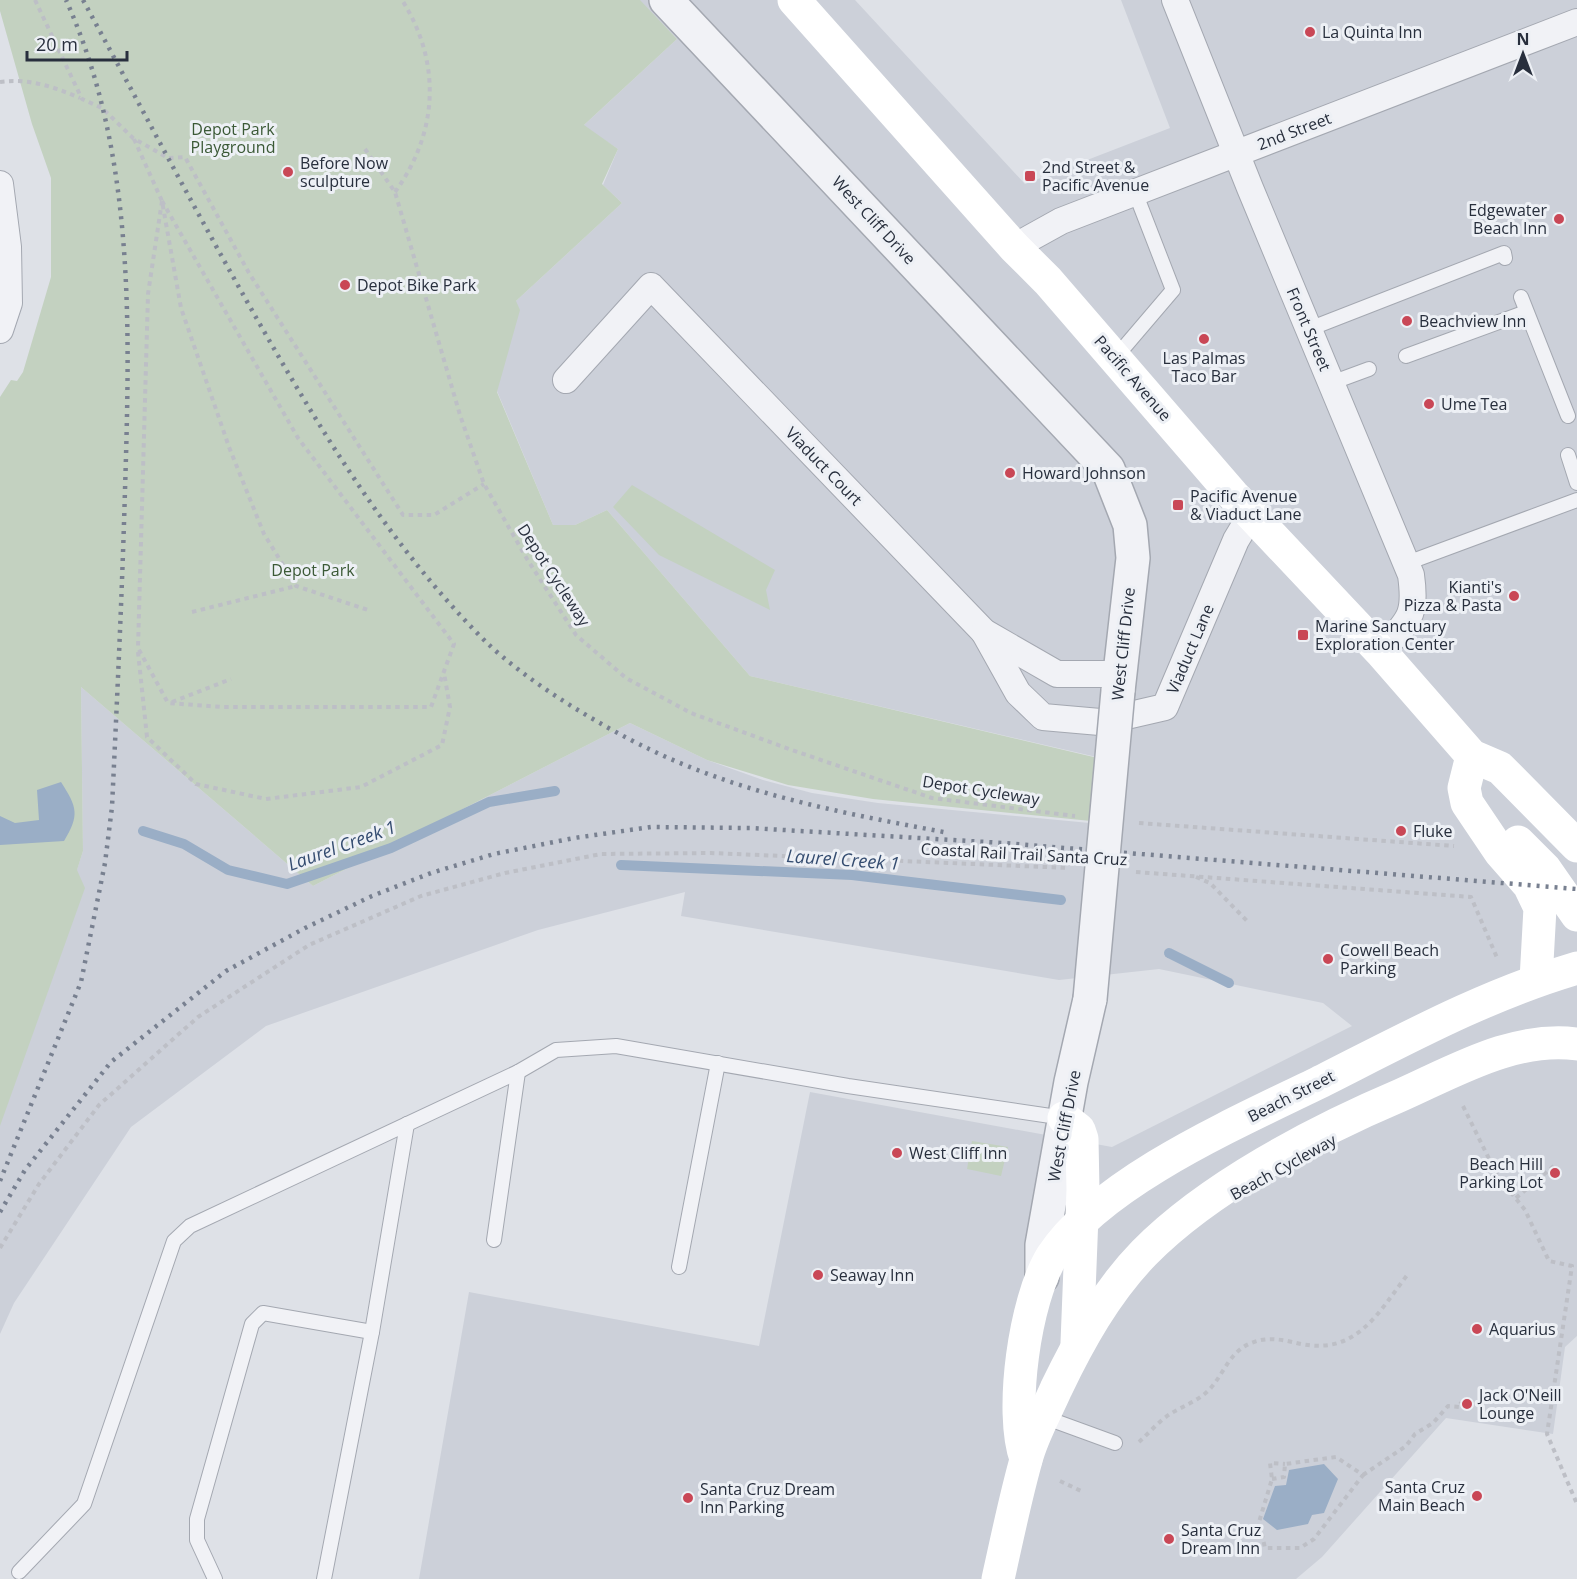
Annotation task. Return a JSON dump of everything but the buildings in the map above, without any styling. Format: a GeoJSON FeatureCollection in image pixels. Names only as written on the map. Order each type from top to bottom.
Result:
{"type":"FeatureCollection","features":[{"type":"Feature","properties":{"kind":"main road","name":"Pacific Avenue"},"geometry":{"type":"LineString","coordinates":[[794,0],[1014,247],[1048,281],[1251,515],[1381,652],[1472,756],[1500,768],[1577,846]]}},
{"type":"Feature","properties":{"kind":"main road"},"geometry":{"type":"LineString","coordinates":[[1472,756],[1478,789],[1505,830],[1545,869],[1577,915]]}},
{"type":"Feature","properties":{"kind":"main road"},"geometry":{"type":"LineString","coordinates":[[1472,756],[1464,788],[1467,803],[1500,852],[1529,885],[1540,908],[1536,980]]}},
{"type":"Feature","properties":{"kind":"main road","name":"Beach Street"},"geometry":{"type":"LineString","coordinates":[[1042,1277],[1053,1256],[1082,1222],[1111,1196],[1188,1148],[1475,1004],[1536,980],[1577,968]]}},
{"type":"Feature","properties":{"kind":"main road"},"geometry":{"type":"LineString","coordinates":[[1077,1345],[1119,1281],[1145,1252],[1226,1188],[1284,1154],[1391,1099],[1514,1047],[1536,1043],[1577,1044]]}},
{"type":"Feature","properties":{"kind":"main road"},"geometry":{"type":"LineString","coordinates":[[1064,1118],[1078,1130],[1082,1140],[1082,1222],[1077,1345]]}},
{"type":"Feature","properties":{"kind":"main road","name":"West Cliff Drive"},"geometry":{"type":"LineString","coordinates":[[1030,1412],[1030,1317],[1042,1277]]}},
{"type":"Feature","properties":{"kind":"main road","name":"West Cliff Drive"},"geometry":{"type":"LineString","coordinates":[[998,1579],[1026,1459],[1020,1442],[1030,1412],[1077,1345]]}},
{"type":"Feature","properties":{"kind":"street","name":"West Cliff Drive"},"geometry":{"type":"LineString","coordinates":[[666,0],[1108,469],[1130,525],[1133,558],[1119,682],[1090,999],[1064,1118],[1042,1245],[1042,1277]]}},
{"type":"Feature","properties":{"kind":"street","name":"Front Street"},"geometry":{"type":"LineString","coordinates":[[1175,0],[1236,154],[1407,563],[1415,601],[1412,615],[1381,652]]}},
{"type":"Feature","properties":{"kind":"street","name":"2nd Street"},"geometry":{"type":"LineString","coordinates":[[1014,247],[1053,224],[1577,22]]}},
{"type":"Feature","properties":{"kind":"street"},"geometry":{"type":"LineString","coordinates":[[0,184],[8,247],[9,303],[0,330]]}},
{"type":"Feature","properties":{"kind":"street","name":"Viaduct Court"},"geometry":{"type":"LineString","coordinates":[[566,380],[651,286],[984,632],[1057,674],[1119,682]]}},
{"type":"Feature","properties":{"kind":"street","name":"Viaduct Lane"},"geometry":{"type":"LineString","coordinates":[[984,632],[1018,693],[1044,717],[1100,722],[1165,707],[1236,540],[1251,515]]}},
{"type":"Feature","properties":{"kind":"lane"},"geometry":{"type":"LineString","coordinates":[[1114,358],[1173,290],[1135,192]]}},
{"type":"Feature","properties":{"kind":"lane"},"geometry":{"type":"LineString","coordinates":[[1309,328],[1505,255]]}},
{"type":"Feature","properties":{"kind":"lane"},"geometry":{"type":"LineString","coordinates":[[1521,297],[1568,416]]}},
{"type":"Feature","properties":{"kind":"lane"},"geometry":{"type":"LineString","coordinates":[[1406,356],[1526,312]]}},
{"type":"Feature","properties":{"kind":"lane"},"geometry":{"type":"LineString","coordinates":[[1331,383],[1369,369]]}},
{"type":"Feature","properties":{"kind":"lane"},"geometry":{"type":"LineString","coordinates":[[1568,455],[1577,483]]}},
{"type":"Feature","properties":{"kind":"lane"},"geometry":{"type":"LineString","coordinates":[[1407,563],[1577,500]]}},
{"type":"Feature","properties":{"kind":"lane"},"geometry":{"type":"LineString","coordinates":[[19,1572],[84,1504],[174,1241],[190,1226],[518,1072],[556,1050],[616,1046],[848,1086],[1064,1118]]}},
{"type":"Feature","properties":{"kind":"lane"},"geometry":{"type":"LineString","coordinates":[[679,1267],[718,1063]]}},
{"type":"Feature","properties":{"kind":"lane"},"geometry":{"type":"LineString","coordinates":[[494,1240],[518,1072]]}},
{"type":"Feature","properties":{"kind":"lane"},"geometry":{"type":"LineString","coordinates":[[324,1579],[372,1332],[407,1124]]}},
{"type":"Feature","properties":{"kind":"lane"},"geometry":{"type":"LineString","coordinates":[[215,1579],[197,1540],[197,1520],[252,1324],[263,1313],[372,1332]]}},
{"type":"Feature","properties":{"kind":"lane"},"geometry":{"type":"LineString","coordinates":[[1030,1412],[1115,1443]]}},
{"type":"Feature","properties":{"kind":"path"},"geometry":{"type":"LineString","coordinates":[[35,0],[81,99]]}},
{"type":"Feature","properties":{"kind":"path"},"geometry":{"type":"LineString","coordinates":[[394,192],[411,170],[425,135],[431,102],[428,66],[422,42],[412,15],[402,0]]}},
{"type":"Feature","properties":{"kind":"path"},"geometry":{"type":"LineString","coordinates":[[0,82],[12,80],[48,85],[102,108],[133,138],[168,158],[185,157],[249,273],[403,515],[434,515],[484,484]]}},
{"type":"Feature","properties":{"kind":"path"},"geometry":{"type":"LineString","coordinates":[[133,138],[162,201],[298,438],[454,644],[431,707],[222,707],[168,703]]}},
{"type":"Feature","properties":{"kind":"path","name":"Depot Cycleway"},"geometry":{"type":"LineString","coordinates":[[365,149],[394,192],[460,415],[484,484],[527,559],[576,635],[626,678],[691,713],[932,798],[1078,817]]}},
{"type":"Feature","properties":{"kind":"path"},"geometry":{"type":"LineString","coordinates":[[162,201],[181,308],[225,437],[264,534],[297,586]]}},
{"type":"Feature","properties":{"kind":"path"},"geometry":{"type":"LineString","coordinates":[[162,201],[148,294],[138,648],[147,736],[196,784],[266,799],[361,787],[442,745],[450,707],[444,671]]}},
{"type":"Feature","properties":{"kind":"path"},"geometry":{"type":"LineString","coordinates":[[192,612],[297,586],[371,611]]}},
{"type":"Feature","properties":{"kind":"path"},"geometry":{"type":"LineString","coordinates":[[138,648],[168,703]]}},
{"type":"Feature","properties":{"kind":"path"},"geometry":{"type":"LineString","coordinates":[[168,703],[231,679]]}},
{"type":"Feature","properties":{"kind":"path"},"geometry":{"type":"LineString","coordinates":[[1134,823],[1460,846]]}},
{"type":"Feature","properties":{"kind":"path","name":"Coastal Rail Trail Santa Cruz"},"geometry":{"type":"LineString","coordinates":[[0,1248],[39,1184],[99,1105],[198,1017],[309,945],[421,896],[505,873],[601,854],[723,853],[1070,868]]}},
{"type":"Feature","properties":{"kind":"path","name":"Coastal Rail Trail Santa Cruz"},"geometry":{"type":"LineString","coordinates":[[1130,872],[1471,897],[1498,960]]}},
{"type":"Feature","properties":{"kind":"path"},"geometry":{"type":"LineString","coordinates":[[1189,875],[1210,883],[1249,923]]}},
{"type":"Feature","properties":{"kind":"path"},"geometry":{"type":"LineString","coordinates":[[1463,1106],[1497,1175],[1525,1210],[1550,1261],[1574,1265],[1547,1434],[1577,1504]]}},
{"type":"Feature","properties":{"kind":"path"},"geometry":{"type":"LineString","coordinates":[[1516,1198],[1555,1165]]}},
{"type":"Feature","properties":{"kind":"path"},"geometry":{"type":"LineString","coordinates":[[1135,1446],[1168,1415],[1210,1389],[1222,1369],[1239,1351],[1251,1343],[1270,1338],[1311,1346],[1332,1346],[1354,1337],[1370,1324],[1408,1274]]}},
{"type":"Feature","properties":{"kind":"path"},"geometry":{"type":"LineString","coordinates":[[1363,1475],[1336,1457],[1286,1464],[1270,1463],[1272,1479],[1259,1522],[1265,1548],[1300,1548],[1314,1539],[1363,1475],[1406,1446],[1414,1434],[1432,1423],[1448,1406],[1460,1407],[1461,1402]]}},
{"type":"Feature","properties":{"kind":"path"},"geometry":{"type":"LineString","coordinates":[[1272,1479],[1284,1477],[1286,1464]]}},
{"type":"Feature","properties":{"kind":"path"},"geometry":{"type":"LineString","coordinates":[[1060,1481],[1081,1491]]}},
{"type":"Feature","properties":{"kind":"shaded area"},"geometry":{"type":"Polygon","coordinates":[[[639,0],[855,0],[1025,184],[1170,128],[1121,0],[1577,0],[1577,1336],[1565,1347],[1553,1434],[1446,1418],[1322,1557],[1296,1579],[419,1579],[469,1292],[759,1346],[810,1092],[1112,1147],[1352,1026],[1323,1003],[1159,969],[1059,980],[681,916],[685,892],[538,930],[266,1026],[131,1127],[14,1303],[0,1334],[0,1104],[83,851],[81,687],[313,886],[630,723],[707,760],[763,780],[812,793],[878,803],[1100,824],[1118,762],[750,676],[607,510],[575,525],[553,525],[497,391],[516,301],[622,203],[603,185],[618,149],[583,126],[677,39],[639,0]]]}},
{"type":"Feature","properties":{"kind":"green space","name":"Depot Park"},"geometry":{"type":"Polygon","coordinates":[[[0,0],[640,0],[677,39],[584,125],[618,149],[602,184],[622,203],[516,301],[520,310],[497,392],[553,525],[575,525],[607,510],[750,676],[1102,759],[1101,822],[873,799],[788,785],[707,760],[630,723],[313,886],[81,687],[83,851],[77,870],[85,888],[0,1126],[0,397],[11,380],[17,381],[23,372],[51,277],[51,178],[32,124],[0,11],[0,0]]]}},
{"type":"Feature","properties":{"kind":"green space"},"geometry":{"type":"Polygon","coordinates":[[[632,485],[775,570],[766,590],[770,610],[659,555],[613,507],[632,485]]]}},
{"type":"Feature","properties":{"kind":"green space"},"geometry":{"type":"Polygon","coordinates":[[[972,1141],[1008,1147],[1001,1176],[967,1169],[972,1141]]]}},
{"type":"Feature","properties":{"kind":"water"},"geometry":{"type":"Polygon","coordinates":[[[61,782],[74,811],[73,824],[64,841],[0,845],[0,816],[15,823],[39,820],[37,790],[61,782]]]}},
{"type":"Feature","properties":{"kind":"water"},"geometry":{"type":"Polygon","coordinates":[[[1324,1464],[1338,1479],[1324,1513],[1312,1515],[1308,1524],[1277,1530],[1263,1519],[1275,1486],[1286,1485],[1289,1470],[1324,1464]]]}},
{"type":"Feature","properties":{"kind":"waterway","name":"Laurel Creek 1"},"geometry":{"type":"LineString","coordinates":[[143,831],[184,844],[228,870],[287,884],[391,848],[489,802],[555,791]]}},
{"type":"Feature","properties":{"kind":"waterway","name":"Laurel Creek 1"},"geometry":{"type":"LineString","coordinates":[[621,865],[852,875],[1061,900]]}},
{"type":"Feature","properties":{"kind":"waterway","name":"Laurel Creek 1"},"geometry":{"type":"LineString","coordinates":[[1169,953],[1229,983]]}},
{"type":"Feature","properties":{"kind":"railway"},"geometry":{"type":"LineString","coordinates":[[0,1181],[81,982],[105,863],[112,807],[127,428],[127,303],[116,179],[105,118],[89,58],[66,0]]}},
{"type":"Feature","properties":{"kind":"railway"},"geometry":{"type":"LineString","coordinates":[[83,0],[224,261],[320,425],[369,501],[396,537],[453,608],[485,641],[521,671],[563,701],[629,739],[685,765],[722,779],[796,801],[949,833]]}},
{"type":"Feature","properties":{"kind":"railway"},"geometry":{"type":"LineString","coordinates":[[0,1212],[25,1170],[111,1062],[226,971],[305,928],[372,896],[431,873],[494,854],[574,838],[651,827],[750,828],[1003,843],[1577,889]]}},
{"type":"Feature","properties":{"kind":"place","name":"La Quinta Inn"},"geometry":{"type":"Point","coordinates":[1310,32]}},
{"type":"Feature","properties":{"kind":"place","name":"Before Now sculpture"},"geometry":{"type":"Point","coordinates":[288,172]}},
{"type":"Feature","properties":{"kind":"place","name":"2nd Street & Pacific Avenue"},"geometry":{"type":"Point","coordinates":[1030,176]}},
{"type":"Feature","properties":{"kind":"place","name":"Edgewater Beach Inn"},"geometry":{"type":"Point","coordinates":[1559,219]}},
{"type":"Feature","properties":{"kind":"place","name":"Depot Bike Park"},"geometry":{"type":"Point","coordinates":[345,285]}},
{"type":"Feature","properties":{"kind":"place","name":"Beachview Inn"},"geometry":{"type":"Point","coordinates":[1407,321]}},
{"type":"Feature","properties":{"kind":"place","name":"Las Palmas Taco Bar"},"geometry":{"type":"Point","coordinates":[1204,339]}},
{"type":"Feature","properties":{"kind":"place","name":"Ume Tea"},"geometry":{"type":"Point","coordinates":[1429,404]}},
{"type":"Feature","properties":{"kind":"place","name":"Howard Johnson"},"geometry":{"type":"Point","coordinates":[1010,473]}},
{"type":"Feature","properties":{"kind":"place","name":"Pacific Avenue & Viaduct Lane"},"geometry":{"type":"Point","coordinates":[1178,505]}},
{"type":"Feature","properties":{"kind":"place","name":"Kianti's Pizza & Pasta"},"geometry":{"type":"Point","coordinates":[1514,596]}},
{"type":"Feature","properties":{"kind":"place","name":"Marine Sanctuary Exploration Center"},"geometry":{"type":"Point","coordinates":[1303,635]}},
{"type":"Feature","properties":{"kind":"place","name":"Fluke"},"geometry":{"type":"Point","coordinates":[1401,831]}},
{"type":"Feature","properties":{"kind":"place","name":"Cowell Beach Parking"},"geometry":{"type":"Point","coordinates":[1328,959]}},
{"type":"Feature","properties":{"kind":"place","name":"West Cliff Inn"},"geometry":{"type":"Point","coordinates":[897,1153]}},
{"type":"Feature","properties":{"kind":"place","name":"Beach Hill Parking Lot"},"geometry":{"type":"Point","coordinates":[1555,1173]}},
{"type":"Feature","properties":{"kind":"place","name":"Seaway Inn"},"geometry":{"type":"Point","coordinates":[818,1275]}},
{"type":"Feature","properties":{"kind":"place","name":"Aquarius"},"geometry":{"type":"Point","coordinates":[1477,1329]}},
{"type":"Feature","properties":{"kind":"place","name":"Jack O'Neill Lounge"},"geometry":{"type":"Point","coordinates":[1467,1404]}},
{"type":"Feature","properties":{"kind":"place","name":"Santa Cruz Main Beach"},"geometry":{"type":"Point","coordinates":[1477,1496]}},
{"type":"Feature","properties":{"kind":"place","name":"Santa Cruz Dream Inn Parking"},"geometry":{"type":"Point","coordinates":[688,1498]}},
{"type":"Feature","properties":{"kind":"place","name":"Santa Cruz Dream Inn"},"geometry":{"type":"Point","coordinates":[1169,1539]}},
{"type":"Feature","properties":{"kind":"park label","name":"Depot Park Playground"},"geometry":{"type":"Point","coordinates":[233,138]}}]}
